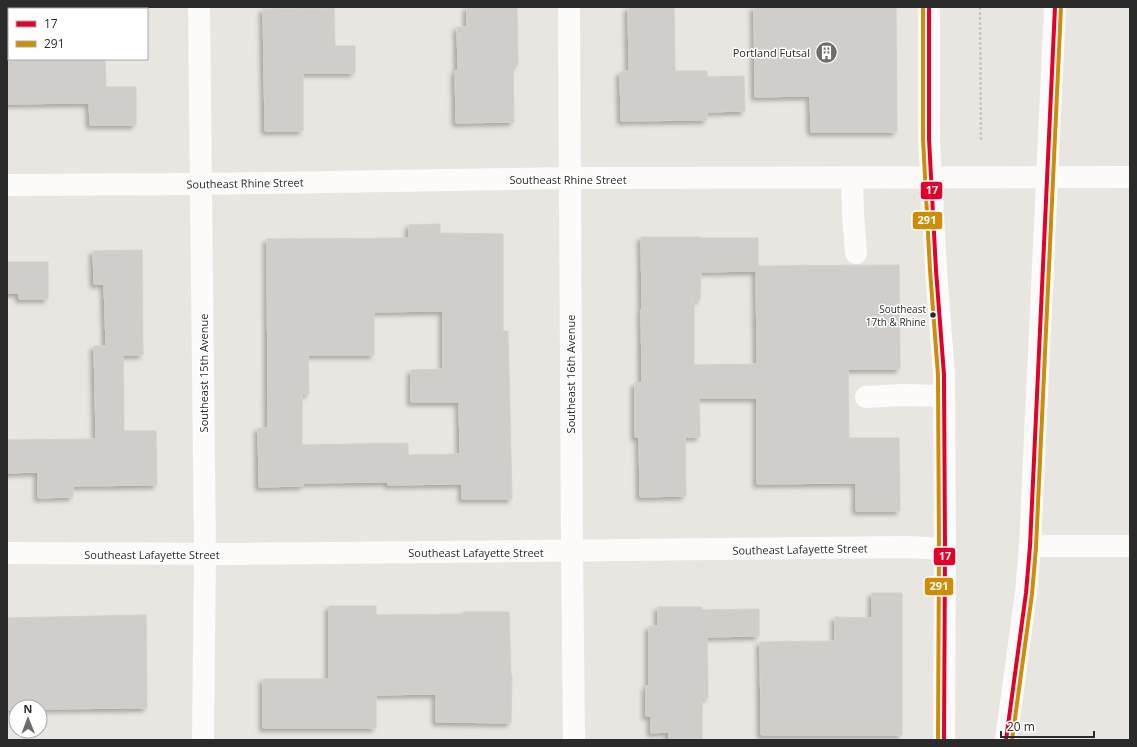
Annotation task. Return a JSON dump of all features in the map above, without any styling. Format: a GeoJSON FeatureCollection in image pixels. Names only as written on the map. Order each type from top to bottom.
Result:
{"type":"FeatureCollection","features":[{"type":"Feature","properties":{"kind":"street","name":"Southeast 15th Avenue"},"geometry":{"type":"LineString","coordinates":[[199,7],[204,554],[203,740]]}},
{"type":"Feature","properties":{"kind":"street","name":"Southeast 16th Avenue"},"geometry":{"type":"LineString","coordinates":[[569,7],[574,740]]}},
{"type":"Feature","properties":{"kind":"street"},"geometry":{"type":"LineString","coordinates":[[929,7],[929,130],[936,270],[944,375],[944,740]]}},
{"type":"Feature","properties":{"kind":"street"},"geometry":{"type":"LineString","coordinates":[[1006,740],[1026,593],[1030,546],[1054,7]]}},
{"type":"Feature","properties":{"kind":"street","name":"Southeast Rhine Street"},"geometry":{"type":"LineString","coordinates":[[7,185],[201,184],[569,178],[1130,177]]}},
{"type":"Feature","properties":{"kind":"street"},"geometry":{"type":"LineString","coordinates":[[852,178],[856,253]]}},
{"type":"Feature","properties":{"kind":"street"},"geometry":{"type":"LineString","coordinates":[[866,396],[944,396]]}},
{"type":"Feature","properties":{"kind":"street"},"geometry":{"type":"LineString","coordinates":[[1030,546],[1130,546]]}},
{"type":"Feature","properties":{"kind":"street","name":"Southeast Lafayette Street"},"geometry":{"type":"LineString","coordinates":[[7,553],[204,554],[907,547],[945,549]]}},
{"type":"Feature","properties":{"kind":"path"},"geometry":{"type":"LineString","coordinates":[[980,7],[981,140]]}},
{"type":"Feature","properties":{"kind":"building"},"geometry":{"type":"Polygon","coordinates":[[[467,7],[517,7],[518,65],[513,65],[514,122],[456,123],[455,71],[458,71],[457,27],[467,27],[467,7]]]}},
{"type":"Feature","properties":{"kind":"building"},"geometry":{"type":"Polygon","coordinates":[[[628,7],[674,7],[675,71],[707,71],[707,77],[744,76],[745,111],[707,112],[707,120],[621,121],[620,72],[629,71],[628,7]]]}},
{"type":"Feature","properties":{"kind":"building","name":"Portland Futsal"},"geometry":{"type":"Polygon","coordinates":[[[754,7],[896,7],[897,132],[811,132],[810,96],[755,97],[754,7]]]}},
{"type":"Feature","properties":{"kind":"building"},"geometry":{"type":"Polygon","coordinates":[[[334,8],[335,46],[355,46],[355,73],[303,73],[303,131],[265,131],[263,9],[334,8]]]}},
{"type":"Feature","properties":{"kind":"building"},"geometry":{"type":"Polygon","coordinates":[[[7,59],[105,60],[106,87],[136,87],[136,125],[90,125],[89,103],[7,104],[7,59]]]}},
{"type":"Feature","properties":{"kind":"building"},"geometry":{"type":"Polygon","coordinates":[[[440,224],[440,233],[503,234],[503,331],[508,331],[512,499],[462,499],[462,484],[388,485],[388,482],[303,483],[303,486],[259,487],[258,428],[268,428],[267,239],[409,238],[409,225],[440,224]],[[443,311],[374,312],[374,355],[308,355],[309,394],[302,394],[302,445],[408,443],[408,455],[460,454],[459,402],[411,402],[411,370],[443,369],[443,311]]]}},
{"type":"Feature","properties":{"kind":"building"},"geometry":{"type":"Polygon","coordinates":[[[641,237],[758,238],[758,266],[899,265],[900,369],[848,369],[849,438],[899,438],[900,511],[856,511],[856,483],[757,484],[757,398],[699,398],[700,437],[685,437],[686,496],[640,497],[639,437],[635,437],[635,383],[642,383],[641,237]],[[756,271],[701,272],[700,300],[694,300],[694,365],[757,364],[756,271]]]}},
{"type":"Feature","properties":{"kind":"building"},"geometry":{"type":"Polygon","coordinates":[[[142,250],[143,355],[123,355],[124,431],[156,431],[157,485],[73,486],[73,497],[38,498],[38,472],[7,473],[7,440],[96,439],[94,346],[106,346],[104,284],[94,284],[93,251],[142,250]]]}},
{"type":"Feature","properties":{"kind":"building"},"geometry":{"type":"Polygon","coordinates":[[[7,262],[48,262],[48,299],[19,299],[19,293],[7,293],[7,262]]]}},
{"type":"Feature","properties":{"kind":"building"},"geometry":{"type":"Polygon","coordinates":[[[872,593],[902,593],[902,735],[761,735],[760,642],[835,641],[835,617],[872,618],[872,593]]]}},
{"type":"Feature","properties":{"kind":"building"},"geometry":{"type":"Polygon","coordinates":[[[329,606],[376,606],[376,615],[509,612],[512,675],[511,723],[436,722],[436,694],[376,695],[376,728],[263,728],[263,679],[329,679],[329,606]]]}},
{"type":"Feature","properties":{"kind":"building"},"geometry":{"type":"Polygon","coordinates":[[[658,607],[702,607],[702,610],[759,609],[759,636],[707,637],[708,698],[702,698],[702,740],[669,740],[669,732],[651,733],[651,716],[646,716],[646,686],[649,686],[649,626],[658,626],[658,607]]]}},
{"type":"Feature","properties":{"kind":"building"},"geometry":{"type":"Polygon","coordinates":[[[146,615],[147,708],[48,709],[48,699],[8,699],[7,710],[7,618],[146,615]]]}},
{"type":"Feature","properties":{"kind":"transit line","name":"291"},"geometry":{"type":"LineString","coordinates":[[923,7],[923,139],[930,270],[938,375],[938,740]]}},
{"type":"Feature","properties":{"kind":"transit line","name":"17"},"geometry":{"type":"LineString","coordinates":[[929,7],[929,139],[936,270],[944,375],[944,740]]}},
{"type":"Feature","properties":{"kind":"transit line","name":"17"},"geometry":{"type":"LineString","coordinates":[[1006,740],[1026,593],[1030,546],[1055,7]]}},
{"type":"Feature","properties":{"kind":"transit line","name":"291"},"geometry":{"type":"LineString","coordinates":[[1012,740],[1032,594],[1036,547],[1061,7]]}},
{"type":"Feature","properties":{"kind":"place","name":"Portland Futsal"},"geometry":{"type":"Point","coordinates":[826,52]}},
{"type":"Feature","properties":{"kind":"place","name":"Southeast 17th & Rhine"},"geometry":{"type":"Point","coordinates":[933,315]}}]}
